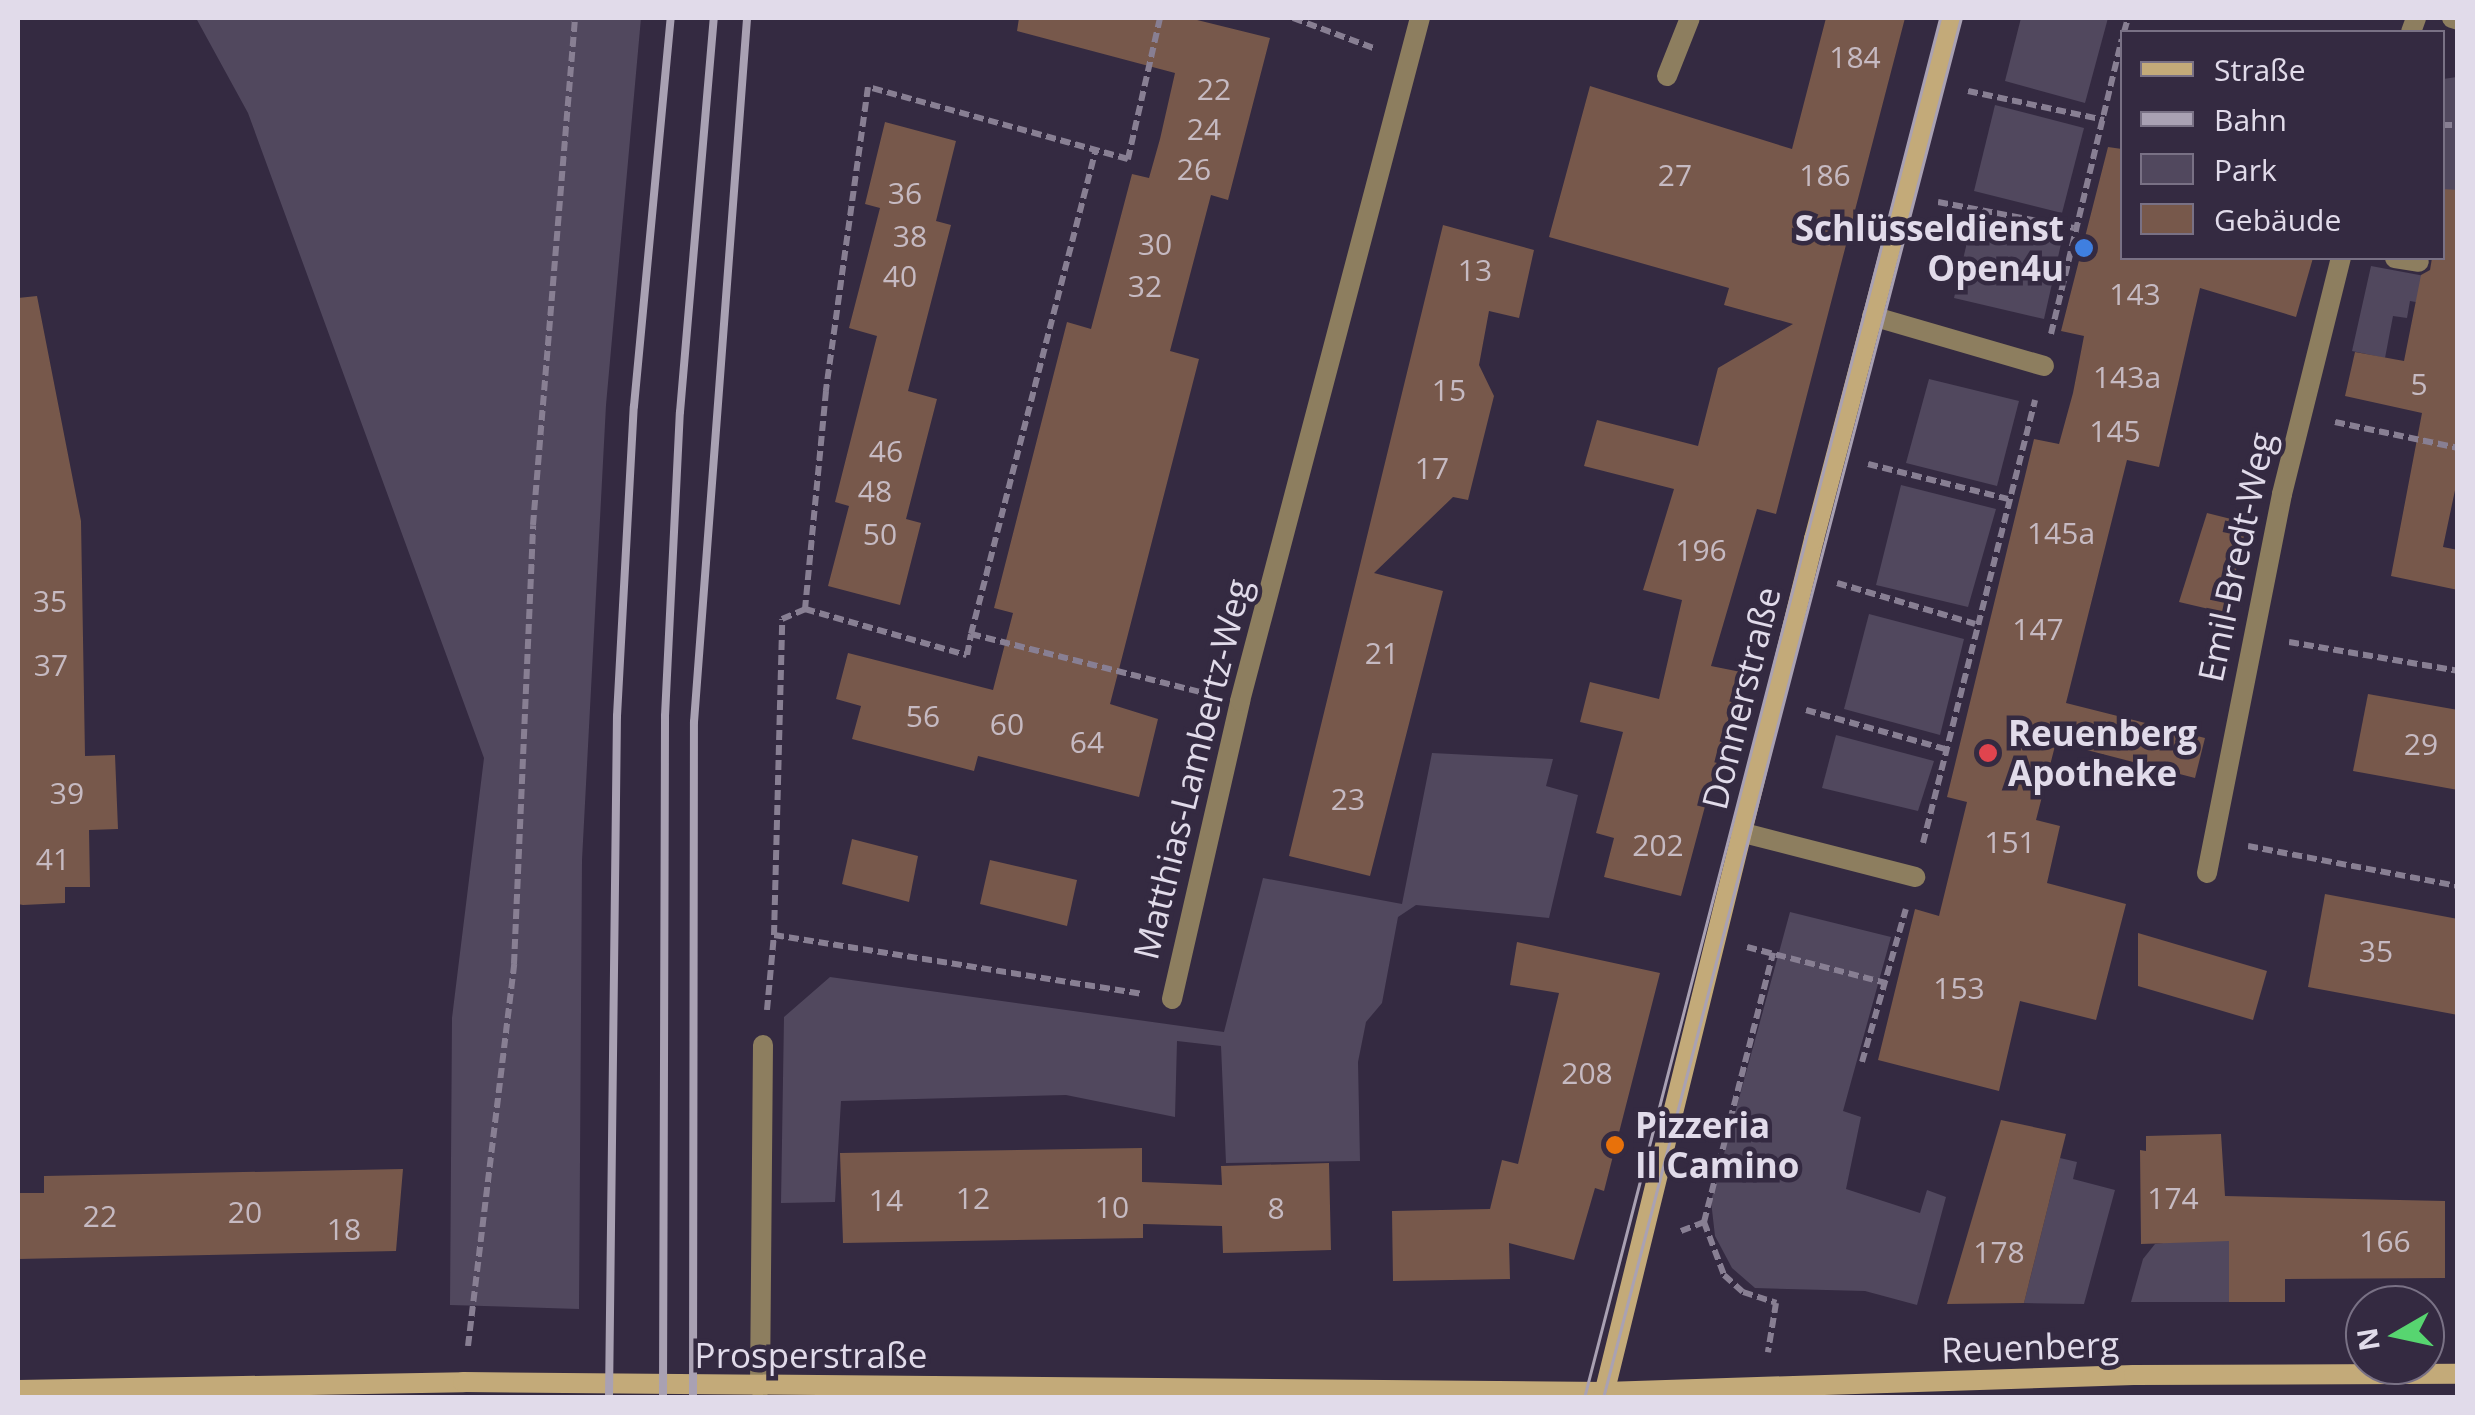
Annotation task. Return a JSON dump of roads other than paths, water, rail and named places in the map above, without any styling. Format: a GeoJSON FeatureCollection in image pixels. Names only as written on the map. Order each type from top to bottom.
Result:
{"type":"FeatureCollection","features":[{"type":"Feature","properties":{"kind":"main road","name":"Donnerstraße"},"geometry":{"type":"LineString","coordinates":[[1604,1395],[1636,1249],[1740,832],[1950,18]]}},
{"type":"Feature","properties":{"kind":"main road","name":"Reuenberg"},"geometry":{"type":"LineString","coordinates":[[1604,1395],[2134,1375],[2458,1374]]}},
{"type":"Feature","properties":{"kind":"main road","name":"Prosperstraße"},"geometry":{"type":"LineString","coordinates":[[18,1390],[346,1391],[463,1382],[1604,1395]]}},
{"type":"Feature","properties":{"kind":"street","name":"Matthias-Lambertz-Weg"},"geometry":{"type":"LineString","coordinates":[[1172,999],[1240,701],[1420,18]]}},
{"type":"Feature","properties":{"kind":"street"},"geometry":{"type":"LineString","coordinates":[[1667,76],[1690,18]]}},
{"type":"Feature","properties":{"kind":"street","name":"Emil-Bredt-Weg"},"geometry":{"type":"LineString","coordinates":[[2207,873],[2300,415],[2341,260]]}},
{"type":"Feature","properties":{"kind":"street"},"geometry":{"type":"LineString","coordinates":[[2407,260],[2419,262]]}},
{"type":"Feature","properties":{"kind":"street"},"geometry":{"type":"LineString","coordinates":[[1872,316],[2044,366]]}},
{"type":"Feature","properties":{"kind":"street"},"geometry":{"type":"LineString","coordinates":[[1740,832],[1915,876]]}},
{"type":"Feature","properties":{"kind":"street"},"geometry":{"type":"LineString","coordinates":[[760,1388],[763,1046]]}},
{"type":"Feature","properties":{"kind":"tram line"},"geometry":{"type":"LineString","coordinates":[[1584,1398],[1940,18]]}},
{"type":"Feature","properties":{"kind":"tram line"},"geometry":{"type":"LineString","coordinates":[[1603,1398],[1961,18]]}},
{"type":"Feature","properties":{"kind":"railway"},"geometry":{"type":"LineString","coordinates":[[609,1398],[617,716],[634,406],[671,18]]}},
{"type":"Feature","properties":{"kind":"railway"},"geometry":{"type":"LineString","coordinates":[[663,1398],[665,716],[680,412],[714,18]]}},
{"type":"Feature","properties":{"kind":"railway"},"geometry":{"type":"LineString","coordinates":[[693,1398],[694,722],[747,18]]}},
{"type":"Feature","properties":{"kind":"place","name":"Schlüsseldienst Open4u"},"geometry":{"type":"Point","coordinates":[2084,248]}},
{"type":"Feature","properties":{"kind":"place","name":"Reuenberg Apotheke"},"geometry":{"type":"Point","coordinates":[1988,753]}},
{"type":"Feature","properties":{"kind":"place","name":"Pizzeria Il Camino"},"geometry":{"type":"Point","coordinates":[1615,1145]}}]}
